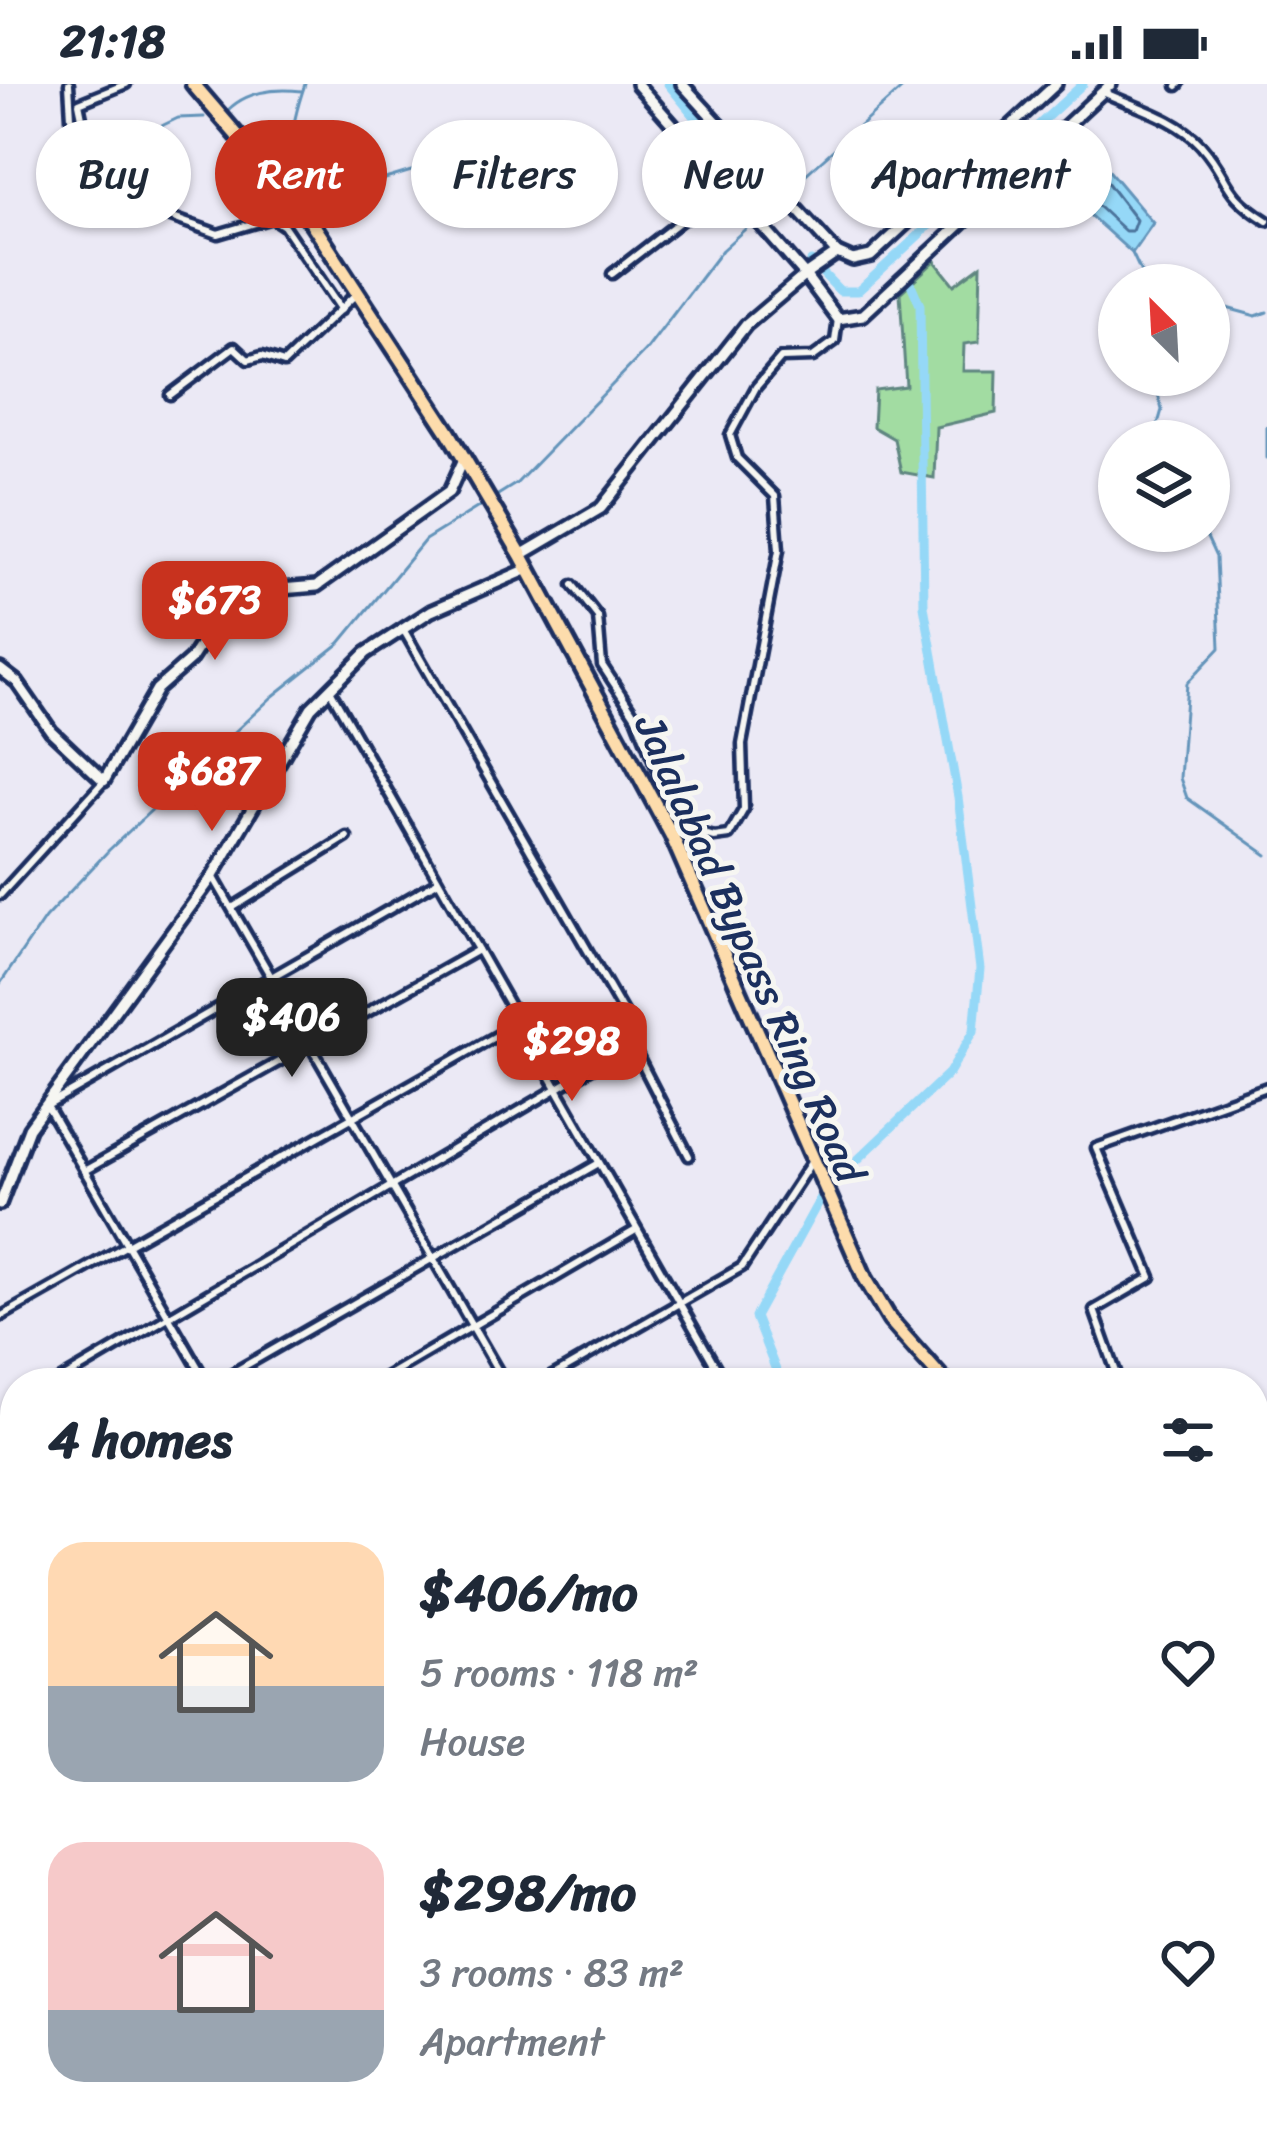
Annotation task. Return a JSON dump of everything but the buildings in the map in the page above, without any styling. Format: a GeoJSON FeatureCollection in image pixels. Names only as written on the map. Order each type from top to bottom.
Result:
{"type":"FeatureCollection","features":[{"type":"Feature","properties":{"kind":"highway","name":"Jalalabad Bypass Ring Road"},"geometry":{"type":"LineString","coordinates":[[193,84],[310,220],[507,532],[672,836],[865,1278],[890,1320],[933,1368]]}},
{"type":"Feature","properties":{"kind":"street"},"geometry":{"type":"LineString","coordinates":[[69,84],[71,120]]}},
{"type":"Feature","properties":{"kind":"street"},"geometry":{"type":"LineString","coordinates":[[83,120],[79,103],[126,84]]}},
{"type":"Feature","properties":{"kind":"street"},"geometry":{"type":"LineString","coordinates":[[638,84],[671,120]]}},
{"type":"Feature","properties":{"kind":"street"},"geometry":{"type":"LineString","coordinates":[[682,84],[822,234],[833,255],[853,260],[871,256],[1056,84]]}},
{"type":"Feature","properties":{"kind":"street"},"geometry":{"type":"LineString","coordinates":[[838,319],[863,315],[1107,88],[1184,129],[1204,148],[1233,200],[1267,221]]}},
{"type":"Feature","properties":{"kind":"street"},"geometry":{"type":"LineString","coordinates":[[191,223],[218,234],[272,218],[284,226],[340,310]]}},
{"type":"Feature","properties":{"kind":"street"},"geometry":{"type":"LineString","coordinates":[[612,274],[675,228]]}},
{"type":"Feature","properties":{"kind":"street"},"geometry":{"type":"LineString","coordinates":[[672,836],[687,829],[714,837],[729,835],[744,809],[742,744],[779,550],[775,496],[737,458],[730,435],[756,388],[781,358],[813,357],[835,341],[838,319],[768,228]]}},
{"type":"Feature","properties":{"kind":"street"},"geometry":{"type":"LineString","coordinates":[[520,555],[601,508],[647,458],[698,382],[746,325],[833,255]]}},
{"type":"Feature","properties":{"kind":"street"},"geometry":{"type":"LineString","coordinates":[[170,394],[234,347],[248,360],[262,356],[284,363],[358,292]]}},
{"type":"Feature","properties":{"kind":"street"},"geometry":{"type":"LineString","coordinates":[[0,895],[104,782],[157,689],[191,659],[214,624],[257,591],[317,586],[449,492],[464,459]]}},
{"type":"Feature","properties":{"kind":"street"},"geometry":{"type":"LineString","coordinates":[[0,1204],[29,1128],[214,876],[311,708],[328,687],[403,629],[528,569]]}},
{"type":"Feature","properties":{"kind":"street"},"geometry":{"type":"LineString","coordinates":[[573,585],[598,617],[602,665],[636,717],[662,785],[684,811],[687,829]]}},
{"type":"Feature","properties":{"kind":"street"},"geometry":{"type":"LineString","coordinates":[[403,629],[626,1017],[629,1039],[688,1156]]}},
{"type":"Feature","properties":{"kind":"street"},"geometry":{"type":"LineString","coordinates":[[0,669],[17,682],[51,731],[104,782]]}},
{"type":"Feature","properties":{"kind":"street"},"geometry":{"type":"LineString","coordinates":[[328,687],[716,1368]]}},
{"type":"Feature","properties":{"kind":"street"},"geometry":{"type":"LineString","coordinates":[[232,908],[347,837]]}},
{"type":"Feature","properties":{"kind":"street"},"geometry":{"type":"LineString","coordinates":[[214,876],[496,1368]]}},
{"type":"Feature","properties":{"kind":"street"},"geometry":{"type":"LineString","coordinates":[[46,1106],[439,881]]}},
{"type":"Feature","properties":{"kind":"street"},"geometry":{"type":"LineString","coordinates":[[84,1171],[478,950]]}},
{"type":"Feature","properties":{"kind":"street"},"geometry":{"type":"LineString","coordinates":[[0,1317],[519,1022]]}},
{"type":"Feature","properties":{"kind":"street"},"geometry":{"type":"LineString","coordinates":[[81,1368],[621,1051],[629,1039]]}},
{"type":"Feature","properties":{"kind":"street"},"geometry":{"type":"LineString","coordinates":[[1115,1368],[1094,1310],[1151,1276],[1096,1148],[1267,1087]]}},
{"type":"Feature","properties":{"kind":"street"},"geometry":{"type":"LineString","coordinates":[[46,1106],[201,1368]]}},
{"type":"Feature","properties":{"kind":"street"},"geometry":{"type":"LineString","coordinates":[[566,1368],[742,1267],[812,1161]]}},
{"type":"Feature","properties":{"kind":"street"},"geometry":{"type":"LineString","coordinates":[[238,1368],[599,1162]]}},
{"type":"Feature","properties":{"kind":"street"},"geometry":{"type":"LineString","coordinates":[[401,1368],[637,1230]]}},
{"type":"Feature","properties":{"kind":"green space"},"geometry":{"type":"Polygon","coordinates":[[[935,261],[954,285],[981,265],[979,342],[964,344],[963,371],[997,371],[996,413],[936,427],[934,478],[901,472],[894,439],[873,427],[875,390],[906,386],[900,293],[935,261]]]}},
{"type":"Feature","properties":{"kind":"water"},"geometry":{"type":"Polygon","coordinates":[[[1112,174],[1153,223],[1132,253],[1104,228],[1112,228],[1112,174]]]}},
{"type":"Feature","properties":{"kind":"waterway"},"geometry":{"type":"LineString","coordinates":[[305,84],[292,145],[297,173],[313,201],[411,171]]}},
{"type":"Feature","properties":{"kind":"waterway"},"geometry":{"type":"LineString","coordinates":[[668,84],[697,120]]}},
{"type":"Feature","properties":{"kind":"waterway"},"geometry":{"type":"LineString","coordinates":[[806,174],[907,84]]}},
{"type":"Feature","properties":{"kind":"waterway"},"geometry":{"type":"LineString","coordinates":[[811,261],[840,291],[858,291],[1083,84]]}},
{"type":"Feature","properties":{"kind":"waterway"},"geometry":{"type":"LineString","coordinates":[[228,110],[262,92],[302,91]]}},
{"type":"Feature","properties":{"kind":"waterway"},"geometry":{"type":"LineString","coordinates":[[174,120],[204,117]]}},
{"type":"Feature","properties":{"kind":"waterway"},"geometry":{"type":"LineString","coordinates":[[493,498],[517,483],[647,349],[722,250],[746,228]]}},
{"type":"Feature","properties":{"kind":"waterway"},"geometry":{"type":"LineString","coordinates":[[1132,253],[1137,264]]}},
{"type":"Feature","properties":{"kind":"waterway"},"geometry":{"type":"LineString","coordinates":[[831,1185],[949,1073],[974,1031],[980,969],[958,797],[924,606],[920,305],[911,284]]}},
{"type":"Feature","properties":{"kind":"waterway"},"geometry":{"type":"LineString","coordinates":[[1230,309],[1256,316],[1267,312]]}},
{"type":"Feature","properties":{"kind":"waterway"},"geometry":{"type":"LineString","coordinates":[[1158,396],[1159,420]]}},
{"type":"Feature","properties":{"kind":"waterway"},"geometry":{"type":"LineString","coordinates":[[1267,427],[1267,458]]}},
{"type":"Feature","properties":{"kind":"waterway"},"geometry":{"type":"LineString","coordinates":[[0,984],[45,918],[109,850],[272,697],[340,643],[425,540],[485,503]]}},
{"type":"Feature","properties":{"kind":"waterway"},"geometry":{"type":"LineString","coordinates":[[1214,552],[1220,648],[1187,683],[1180,778],[1187,798],[1267,855]]}},
{"type":"Feature","properties":{"kind":"waterway"},"geometry":{"type":"LineString","coordinates":[[775,1368],[755,1317],[820,1199]]}}]}
